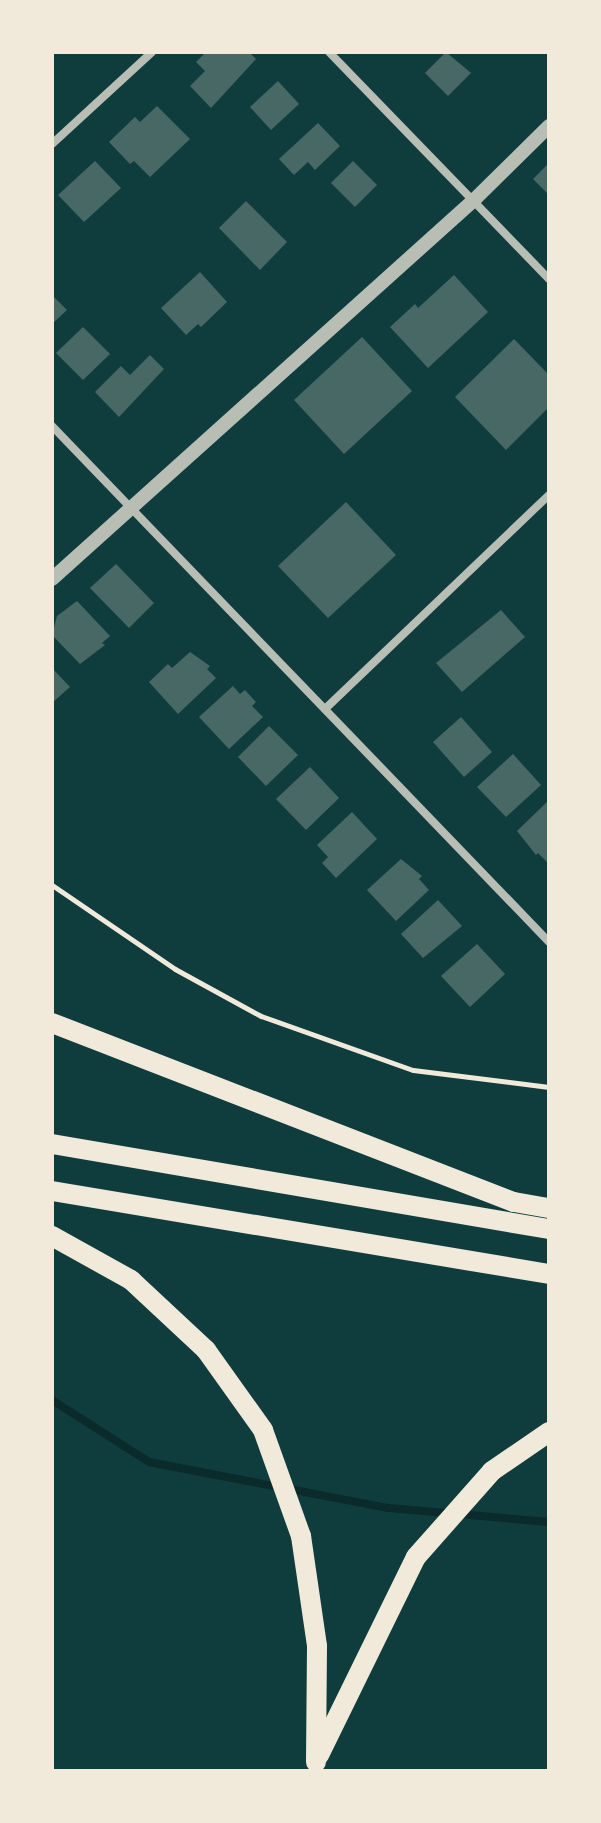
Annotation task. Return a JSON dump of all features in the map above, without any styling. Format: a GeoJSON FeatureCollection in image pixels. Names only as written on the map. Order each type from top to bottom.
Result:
{"type":"FeatureCollection","features":[{"type":"Feature","properties":{"kind":"highway"},"geometry":{"type":"LineString","coordinates":[[52,1023],[514,1202],[549,1208]]}},
{"type":"Feature","properties":{"kind":"highway"},"geometry":{"type":"LineString","coordinates":[[52,1144],[549,1229]]}},
{"type":"Feature","properties":{"kind":"highway"},"geometry":{"type":"LineString","coordinates":[[52,1191],[549,1274]]}},
{"type":"Feature","properties":{"kind":"highway"},"geometry":{"type":"LineString","coordinates":[[52,1236],[131,1280],[206,1350],[263,1430],[301,1536],[317,1646],[314,1766]]}},
{"type":"Feature","properties":{"kind":"highway"},"geometry":{"type":"LineString","coordinates":[[314,1766],[416,1557],[492,1471],[549,1432]]}},
{"type":"Feature","properties":{"kind":"street"},"geometry":{"type":"LineString","coordinates":[[52,144],[152,52]]}},
{"type":"Feature","properties":{"kind":"street"},"geometry":{"type":"LineString","coordinates":[[329,52],[475,199],[549,279]]}},
{"type":"Feature","properties":{"kind":"street"},"geometry":{"type":"LineString","coordinates":[[52,579],[475,199],[549,126]]}},
{"type":"Feature","properties":{"kind":"street"},"geometry":{"type":"LineString","coordinates":[[52,426],[549,942]]}},
{"type":"Feature","properties":{"kind":"street"},"geometry":{"type":"LineString","coordinates":[[325,709],[549,495]]}},
{"type":"Feature","properties":{"kind":"path"},"geometry":{"type":"LineString","coordinates":[[52,885],[175,969],[261,1016],[413,1070],[549,1087]]}},
{"type":"Feature","properties":{"kind":"building"},"geometry":{"type":"Polygon","coordinates":[[[206,52],[249,52],[256,59],[211,108],[190,86],[205,71],[196,62],[206,52]]]}},
{"type":"Feature","properties":{"kind":"building"},"geometry":{"type":"Polygon","coordinates":[[[446,52],[471,73],[448,96],[425,73],[446,52]]]}},
{"type":"Feature","properties":{"kind":"building"},"geometry":{"type":"Polygon","coordinates":[[[278,81],[299,104],[271,130],[250,107],[278,81]]]}},
{"type":"Feature","properties":{"kind":"building"},"geometry":{"type":"Polygon","coordinates":[[[157,106],[190,139],[150,177],[134,161],[130,164],[109,142],[135,117],[140,122],[157,106]]]}},
{"type":"Feature","properties":{"kind":"building"},"geometry":{"type":"Polygon","coordinates":[[[318,123],[340,146],[315,170],[308,162],[294,175],[279,159],[318,123]]]}},
{"type":"Feature","properties":{"kind":"building"},"geometry":{"type":"Polygon","coordinates":[[[95,161],[121,188],[84,222],[58,195],[95,161]]]}},
{"type":"Feature","properties":{"kind":"building"},"geometry":{"type":"Polygon","coordinates":[[[353,161],[377,185],[355,207],[331,183],[353,161]]]}},
{"type":"Feature","properties":{"kind":"building"},"geometry":{"type":"Polygon","coordinates":[[[549,163],[549,195],[533,179],[549,163]]]}},
{"type":"Feature","properties":{"kind":"building"},"geometry":{"type":"Polygon","coordinates":[[[246,201],[287,242],[260,270],[219,228],[246,201]]]}},
{"type":"Feature","properties":{"kind":"building"},"geometry":{"type":"Polygon","coordinates":[[[200,272],[227,302],[201,327],[198,324],[186,335],[161,308],[200,272]]]}},
{"type":"Feature","properties":{"kind":"building"},"geometry":{"type":"Polygon","coordinates":[[[454,275],[488,312],[428,368],[390,327],[415,304],[418,308],[454,275]]]}},
{"type":"Feature","properties":{"kind":"building"},"geometry":{"type":"Polygon","coordinates":[[[52,295],[67,310],[52,324],[52,295]]]}},
{"type":"Feature","properties":{"kind":"building"},"geometry":{"type":"Polygon","coordinates":[[[83,327],[110,354],[83,380],[56,353],[83,327]]]}},
{"type":"Feature","properties":{"kind":"building"},"geometry":{"type":"Polygon","coordinates":[[[362,337],[412,391],[344,454],[294,400],[362,337]]]}},
{"type":"Feature","properties":{"kind":"building"},"geometry":{"type":"Polygon","coordinates":[[[514,339],[549,375],[549,407],[506,450],[455,397],[514,339]]]}},
{"type":"Feature","properties":{"kind":"building"},"geometry":{"type":"Polygon","coordinates":[[[150,355],[164,369],[119,417],[95,392],[121,366],[130,375],[150,355]]]}},
{"type":"Feature","properties":{"kind":"building"},"geometry":{"type":"Polygon","coordinates":[[[346,502],[396,555],[328,618],[278,566],[346,502]]]}},
{"type":"Feature","properties":{"kind":"building"},"geometry":{"type":"Polygon","coordinates":[[[116,564],[154,603],[129,628],[90,588],[116,564]]]}},
{"type":"Feature","properties":{"kind":"building"},"geometry":{"type":"Polygon","coordinates":[[[77,601],[110,636],[102,643],[105,645],[80,664],[52,635],[57,616],[77,601]]]}},
{"type":"Feature","properties":{"kind":"building"},"geometry":{"type":"Polygon","coordinates":[[[501,610],[525,637],[462,692],[436,663],[501,610]]]}},
{"type":"Feature","properties":{"kind":"building"},"geometry":{"type":"Polygon","coordinates":[[[190,652],[210,666],[207,669],[216,678],[178,714],[149,682],[168,664],[172,668],[190,652]]]}},
{"type":"Feature","properties":{"kind":"building"},"geometry":{"type":"Polygon","coordinates":[[[52,668],[70,687],[52,703],[52,668]]]}},
{"type":"Feature","properties":{"kind":"building"},"geometry":{"type":"Polygon","coordinates":[[[233,686],[240,694],[245,690],[256,702],[252,706],[263,717],[229,749],[199,717],[233,686]]]}},
{"type":"Feature","properties":{"kind":"building"},"geometry":{"type":"Polygon","coordinates":[[[461,717],[492,752],[464,777],[433,742],[461,717]]]}},
{"type":"Feature","properties":{"kind":"building"},"geometry":{"type":"Polygon","coordinates":[[[269,726],[298,755],[266,786],[238,757],[269,726]]]}},
{"type":"Feature","properties":{"kind":"building"},"geometry":{"type":"Polygon","coordinates":[[[513,754],[541,785],[506,817],[477,787],[513,754]]]}},
{"type":"Feature","properties":{"kind":"building"},"geometry":{"type":"Polygon","coordinates":[[[310,767],[339,798],[306,830],[276,799],[310,767]]]}},
{"type":"Feature","properties":{"kind":"building"},"geometry":{"type":"Polygon","coordinates":[[[549,800],[549,864],[538,853],[536,855],[517,831],[549,800]]]}},
{"type":"Feature","properties":{"kind":"building"},"geometry":{"type":"Polygon","coordinates":[[[352,812],[377,839],[336,878],[322,863],[328,857],[317,845],[352,812]]]}},
{"type":"Feature","properties":{"kind":"building"},"geometry":{"type":"Polygon","coordinates":[[[401,859],[422,876],[419,879],[429,890],[396,921],[367,890],[401,859]]]}},
{"type":"Feature","properties":{"kind":"building"},"geometry":{"type":"Polygon","coordinates":[[[438,900],[462,926],[423,958],[401,934],[438,900]]]}},
{"type":"Feature","properties":{"kind":"building"},"geometry":{"type":"Polygon","coordinates":[[[477,944],[505,974],[470,1007],[441,976],[477,944]]]}},
{"type":"Feature","properties":{"kind":"waterway"},"geometry":{"type":"LineString","coordinates":[[52,1400],[149,1462],[389,1508],[549,1522]]}}]}
